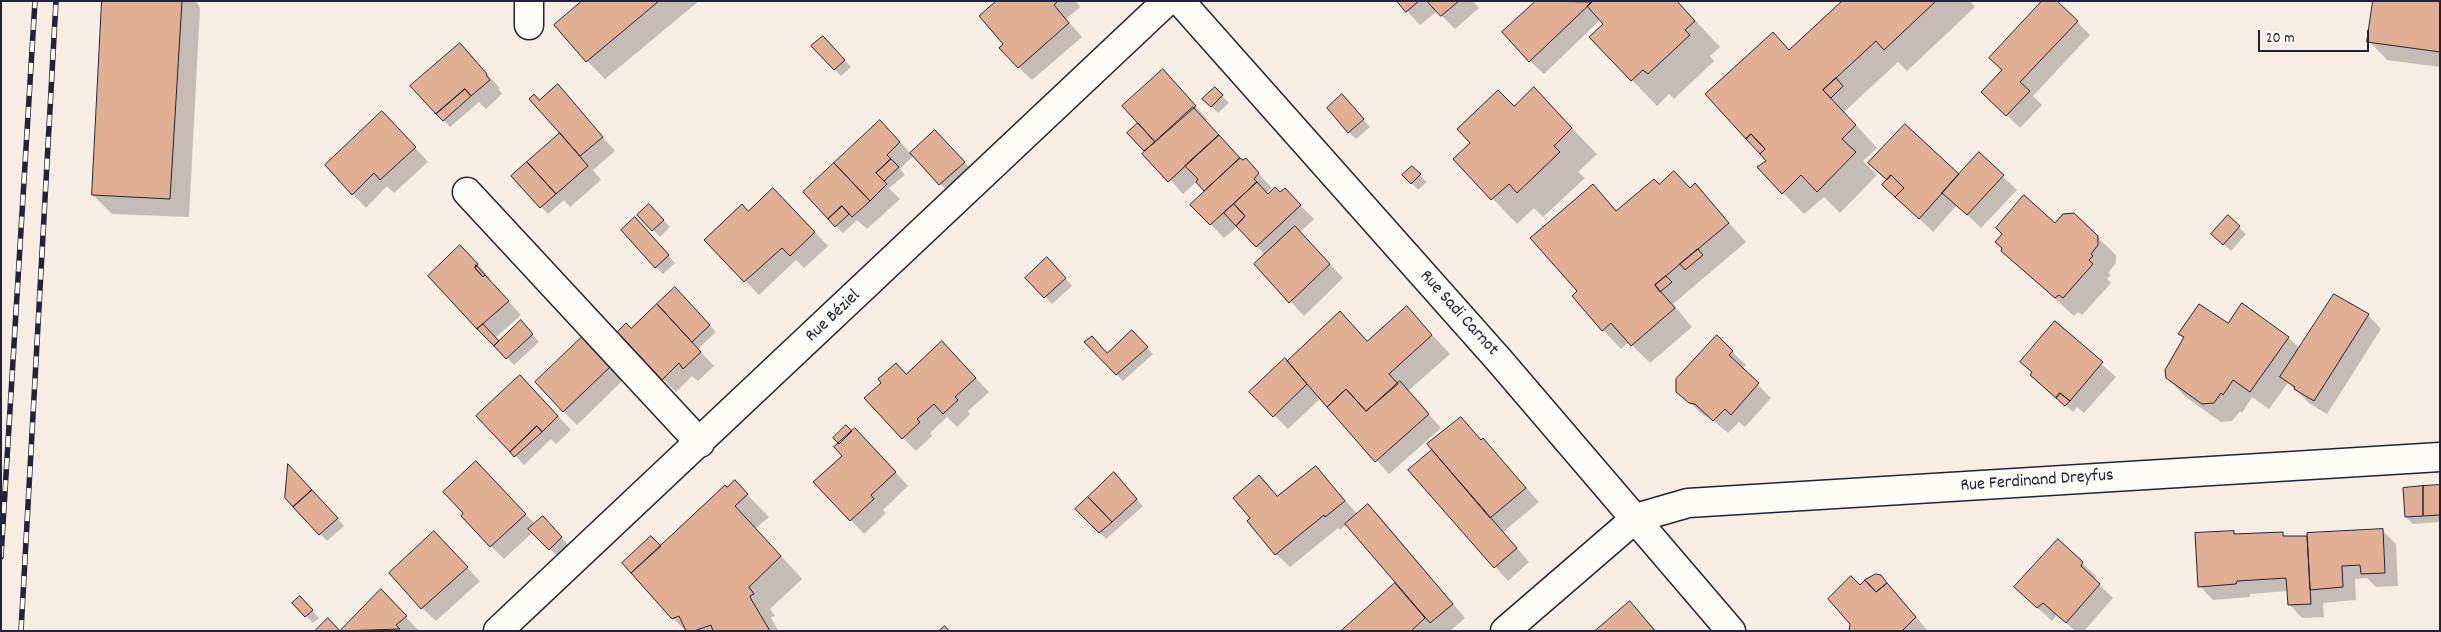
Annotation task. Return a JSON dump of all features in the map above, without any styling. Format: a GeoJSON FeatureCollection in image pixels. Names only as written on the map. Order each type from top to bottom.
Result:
{"type":"FeatureCollection","features":[{"type":"Feature","properties":{"kind":"street","name":"Rue Béziel"},"geometry":{"type":"LineString","coordinates":[[498,631],[700,443],[1167,1]]}},
{"type":"Feature","properties":{"kind":"street","name":"Rue Sadi Carnot"},"geometry":{"type":"LineString","coordinates":[[1180,1],[1636,518],[1731,631]]}},
{"type":"Feature","properties":{"kind":"street"},"geometry":{"type":"LineString","coordinates":[[467,192],[700,443]]}},
{"type":"Feature","properties":{"kind":"street","name":"Rue Ferdinand Dreyfus"},"geometry":{"type":"LineString","coordinates":[[1636,518],[1688,502],[2440,457]]}},
{"type":"Feature","properties":{"kind":"street"},"geometry":{"type":"LineString","coordinates":[[1505,631],[1636,518]]}},
{"type":"Feature","properties":{"kind":"building"},"geometry":{"type":"Polygon","coordinates":[[[102,1],[182,1],[170,199],[92,195],[102,1]]]}},
{"type":"Feature","properties":{"kind":"building"},"geometry":{"type":"Polygon","coordinates":[[[582,1],[659,1],[586,62],[554,25],[582,1]]]}},
{"type":"Feature","properties":{"kind":"building"},"geometry":{"type":"Polygon","coordinates":[[[996,1],[1058,1],[1054,5],[1069,23],[1018,68],[999,48],[1003,44],[979,16],[996,1]]]}},
{"type":"Feature","properties":{"kind":"building"},"geometry":{"type":"Polygon","coordinates":[[[1397,1],[1419,1],[1406,12],[1397,1]]]}},
{"type":"Feature","properties":{"kind":"building"},"geometry":{"type":"Polygon","coordinates":[[[1427,1],[1459,1],[1441,16],[1427,1]]]}},
{"type":"Feature","properties":{"kind":"building"},"geometry":{"type":"Polygon","coordinates":[[[1536,1],[1592,2],[1529,62],[1502,32],[1536,1]]]}},
{"type":"Feature","properties":{"kind":"building"},"geometry":{"type":"Polygon","coordinates":[[[1592,1],[1677,1],[1695,21],[1685,30],[1690,35],[1648,74],[1643,70],[1631,81],[1589,37],[1603,24],[1587,6],[1592,1]]]}},
{"type":"Feature","properties":{"kind":"building"},"geometry":{"type":"Polygon","coordinates":[[[1842,1],[1936,1],[1884,50],[1876,41],[1823,90],[1856,125],[1842,139],[1856,152],[1817,192],[1801,175],[1782,194],[1757,167],[1766,161],[1760,154],[1765,149],[1751,134],[1746,139],[1705,94],[1773,32],[1789,50],[1842,1]]]}},
{"type":"Feature","properties":{"kind":"building"},"geometry":{"type":"Polygon","coordinates":[[[2042,1],[2057,1],[2078,21],[2020,82],[2030,91],[2006,116],[1981,92],[2002,70],[1989,58],[2042,1]]]}},
{"type":"Feature","properties":{"kind":"building"},"geometry":{"type":"Polygon","coordinates":[[[2373,1],[2440,1],[2440,52],[2367,42],[2373,1]]]}},
{"type":"Feature","properties":{"kind":"building"},"geometry":{"type":"Polygon","coordinates":[[[823,36],[845,60],[834,70],[811,46],[823,36]]]}},
{"type":"Feature","properties":{"kind":"building"},"geometry":{"type":"Polygon","coordinates":[[[460,43],[490,80],[471,96],[465,89],[436,114],[410,86],[460,43]]]}},
{"type":"Feature","properties":{"kind":"building"},"geometry":{"type":"Polygon","coordinates":[[[1163,69],[1196,106],[1155,142],[1122,106],[1163,69]]]}},
{"type":"Feature","properties":{"kind":"building"},"geometry":{"type":"Polygon","coordinates":[[[1836,78],[1843,86],[1831,98],[1823,90],[1836,78]]]}},
{"type":"Feature","properties":{"kind":"building"},"geometry":{"type":"Polygon","coordinates":[[[558,84],[603,137],[580,156],[529,99],[534,94],[539,100],[558,84]]]}},
{"type":"Feature","properties":{"kind":"building"},"geometry":{"type":"Polygon","coordinates":[[[1215,87],[1223,95],[1211,107],[1202,99],[1215,87]]]}},
{"type":"Feature","properties":{"kind":"building"},"geometry":{"type":"Polygon","coordinates":[[[1534,87],[1572,128],[1554,146],[1560,152],[1517,193],[1509,184],[1491,200],[1453,159],[1470,143],[1457,129],[1498,90],[1514,106],[1534,87]]]}},
{"type":"Feature","properties":{"kind":"building"},"geometry":{"type":"Polygon","coordinates":[[[465,89],[471,96],[443,121],[436,114],[465,89]]]}},
{"type":"Feature","properties":{"kind":"building"},"geometry":{"type":"Polygon","coordinates":[[[1342,94],[1364,119],[1348,133],[1327,108],[1342,94]]]}},
{"type":"Feature","properties":{"kind":"building"},"geometry":{"type":"Polygon","coordinates":[[[1193,107],[1219,135],[1168,182],[1142,154],[1193,107]]]}},
{"type":"Feature","properties":{"kind":"building"},"geometry":{"type":"Polygon","coordinates":[[[382,111],[416,147],[380,180],[374,173],[352,195],[325,165],[382,111]]]}},
{"type":"Feature","properties":{"kind":"building"},"geometry":{"type":"Polygon","coordinates":[[[880,120],[900,142],[887,155],[891,159],[876,173],[887,184],[870,201],[834,163],[880,120]]]}},
{"type":"Feature","properties":{"kind":"building"},"geometry":{"type":"Polygon","coordinates":[[[1138,123],[1155,142],[1144,151],[1127,133],[1138,123]]]}},
{"type":"Feature","properties":{"kind":"building"},"geometry":{"type":"Polygon","coordinates":[[[1905,124],[1959,174],[1919,219],[1895,197],[1904,188],[1891,175],[1887,180],[1868,163],[1905,124]]]}},
{"type":"Feature","properties":{"kind":"building"},"geometry":{"type":"Polygon","coordinates":[[[935,130],[965,162],[939,185],[910,153],[935,130]]]}},
{"type":"Feature","properties":{"kind":"building"},"geometry":{"type":"Polygon","coordinates":[[[560,133],[588,166],[556,194],[527,162],[560,133]]]}},
{"type":"Feature","properties":{"kind":"building"},"geometry":{"type":"Polygon","coordinates":[[[1751,134],[1765,149],[1760,154],[1746,139],[1751,134]]]}},
{"type":"Feature","properties":{"kind":"building"},"geometry":{"type":"Polygon","coordinates":[[[1219,135],[1240,158],[1204,191],[1196,182],[1198,179],[1185,166],[1219,135]]]}},
{"type":"Feature","properties":{"kind":"building"},"geometry":{"type":"Polygon","coordinates":[[[1979,152],[2004,175],[1967,215],[1942,193],[1979,152]]]}},
{"type":"Feature","properties":{"kind":"building"},"geometry":{"type":"Polygon","coordinates":[[[1240,158],[1243,160],[1246,158],[1259,173],[1254,179],[1257,182],[1210,225],[1190,205],[1240,158]]]}},
{"type":"Feature","properties":{"kind":"building"},"geometry":{"type":"Polygon","coordinates":[[[891,159],[899,167],[884,181],[876,173],[891,159]]]}},
{"type":"Feature","properties":{"kind":"building"},"geometry":{"type":"Polygon","coordinates":[[[527,162],[556,194],[540,208],[511,176],[527,162]]]}},
{"type":"Feature","properties":{"kind":"building"},"geometry":{"type":"Polygon","coordinates":[[[834,163],[870,201],[852,217],[842,206],[828,219],[803,192],[834,163]]]}},
{"type":"Feature","properties":{"kind":"building"},"geometry":{"type":"Polygon","coordinates":[[[1412,166],[1421,174],[1411,184],[1402,175],[1412,166]]]}},
{"type":"Feature","properties":{"kind":"building"},"geometry":{"type":"Polygon","coordinates":[[[1674,171],[1690,188],[1695,183],[1729,223],[1655,285],[1675,308],[1631,346],[1611,323],[1602,331],[1572,296],[1577,291],[1530,238],[1593,184],[1616,211],[1654,179],[1659,184],[1674,171]]]}},
{"type":"Feature","properties":{"kind":"building"},"geometry":{"type":"Polygon","coordinates":[[[1891,175],[1904,188],[1895,197],[1882,185],[1891,175]]]}},
{"type":"Feature","properties":{"kind":"building"},"geometry":{"type":"Polygon","coordinates":[[[1257,182],[1268,194],[1275,187],[1280,192],[1285,188],[1301,205],[1256,247],[1236,226],[1245,216],[1234,204],[1257,182]]]}},
{"type":"Feature","properties":{"kind":"building"},"geometry":{"type":"Polygon","coordinates":[[[773,188],[815,232],[790,256],[782,248],[744,282],[704,240],[742,204],[748,211],[773,188]]]}},
{"type":"Feature","properties":{"kind":"building"},"geometry":{"type":"Polygon","coordinates":[[[2024,195],[2055,223],[2063,214],[2074,213],[2098,236],[2098,245],[2089,260],[2093,264],[2063,298],[2059,295],[2055,298],[2001,251],[2002,248],[1995,242],[2002,234],[1996,228],[2024,195]]]}},
{"type":"Feature","properties":{"kind":"building"},"geometry":{"type":"Polygon","coordinates":[[[649,204],[664,220],[652,231],[637,215],[649,204]]]}},
{"type":"Feature","properties":{"kind":"building"},"geometry":{"type":"Polygon","coordinates":[[[1234,204],[1245,216],[1236,226],[1224,213],[1234,204]]]}},
{"type":"Feature","properties":{"kind":"building"},"geometry":{"type":"Polygon","coordinates":[[[842,206],[849,214],[835,227],[828,219],[842,206]]]}},
{"type":"Feature","properties":{"kind":"building"},"geometry":{"type":"Polygon","coordinates":[[[2228,215],[2240,226],[2223,245],[2211,234],[2228,215]]]}},
{"type":"Feature","properties":{"kind":"building"},"geometry":{"type":"Polygon","coordinates":[[[635,217],[669,255],[655,268],[621,230],[635,217]]]}},
{"type":"Feature","properties":{"kind":"building"},"geometry":{"type":"Polygon","coordinates":[[[1295,226],[1330,264],[1289,303],[1254,264],[1295,226]]]}},
{"type":"Feature","properties":{"kind":"building"},"geometry":{"type":"Polygon","coordinates":[[[460,245],[478,264],[475,268],[483,277],[485,275],[509,301],[477,329],[428,276],[460,245]]]}},
{"type":"Feature","properties":{"kind":"building"},"geometry":{"type":"Polygon","coordinates":[[[1698,249],[1703,255],[1685,270],[1680,264],[1698,249]]]}},
{"type":"Feature","properties":{"kind":"building"},"geometry":{"type":"Polygon","coordinates":[[[1047,257],[1066,278],[1044,298],[1025,278],[1047,257]]]}},
{"type":"Feature","properties":{"kind":"building"},"geometry":{"type":"Polygon","coordinates":[[[476,265],[485,275],[483,277],[475,268],[476,265]]]}},
{"type":"Feature","properties":{"kind":"building"},"geometry":{"type":"Polygon","coordinates":[[[1666,276],[1672,282],[1660,292],[1655,285],[1666,276]]]}},
{"type":"Feature","properties":{"kind":"building"},"geometry":{"type":"Polygon","coordinates":[[[675,287],[710,325],[692,342],[657,304],[675,287]]]}},
{"type":"Feature","properties":{"kind":"building"},"geometry":{"type":"Polygon","coordinates":[[[2334,294],[2369,314],[2314,401],[2294,389],[2295,387],[2280,377],[2334,294]]]}},
{"type":"Feature","properties":{"kind":"building"},"geometry":{"type":"Polygon","coordinates":[[[2242,303],[2289,337],[2250,392],[2233,380],[2223,395],[2221,393],[2214,403],[2202,404],[2166,378],[2165,370],[2184,337],[2178,334],[2199,304],[2228,323],[2242,303]]]}},
{"type":"Feature","properties":{"kind":"building"},"geometry":{"type":"Polygon","coordinates":[[[657,304],[701,352],[683,369],[679,363],[662,380],[617,332],[626,323],[631,328],[657,304]]]}},
{"type":"Feature","properties":{"kind":"building"},"geometry":{"type":"Polygon","coordinates":[[[1407,306],[1432,335],[1389,374],[1398,384],[1366,411],[1346,389],[1327,407],[1287,361],[1340,311],[1367,341],[1407,306]]]}},
{"type":"Feature","properties":{"kind":"building"},"geometry":{"type":"Polygon","coordinates":[[[521,320],[533,334],[506,359],[494,346],[521,320]]]}},
{"type":"Feature","properties":{"kind":"building"},"geometry":{"type":"Polygon","coordinates":[[[2055,321],[2103,362],[2070,401],[2060,393],[2056,398],[2030,375],[2032,372],[2020,362],[2055,321]]]}},
{"type":"Feature","properties":{"kind":"building"},"geometry":{"type":"Polygon","coordinates":[[[483,324],[499,341],[494,346],[477,329],[483,324]]]}},
{"type":"Feature","properties":{"kind":"building"},"geometry":{"type":"Polygon","coordinates":[[[1132,330],[1148,347],[1116,375],[1084,342],[1092,336],[1107,353],[1132,330]]]}},
{"type":"Feature","properties":{"kind":"building"},"geometry":{"type":"Polygon","coordinates":[[[1717,335],[1733,351],[1729,355],[1759,383],[1731,415],[1725,409],[1713,421],[1695,404],[1689,403],[1676,392],[1676,379],[1717,335]]]}},
{"type":"Feature","properties":{"kind":"building"},"geometry":{"type":"Polygon","coordinates":[[[582,337],[610,367],[563,412],[535,382],[582,337]]]}},
{"type":"Feature","properties":{"kind":"building"},"geometry":{"type":"Polygon","coordinates":[[[942,341],[976,378],[955,397],[958,400],[943,414],[934,404],[917,419],[920,422],[902,439],[864,398],[881,383],[878,379],[896,363],[906,374],[942,341]]]}},
{"type":"Feature","properties":{"kind":"building"},"geometry":{"type":"Polygon","coordinates":[[[1285,358],[1307,384],[1273,417],[1249,392],[1285,358]]]}},
{"type":"Feature","properties":{"kind":"building"},"geometry":{"type":"Polygon","coordinates":[[[520,375],[558,416],[542,432],[537,426],[510,452],[476,416],[520,375]]]}},
{"type":"Feature","properties":{"kind":"building"},"geometry":{"type":"Polygon","coordinates":[[[1400,381],[1429,414],[1375,462],[1327,407],[1346,389],[1366,411],[1400,381]]]}},
{"type":"Feature","properties":{"kind":"building"},"geometry":{"type":"Polygon","coordinates":[[[2060,393],[2070,401],[2065,406],[2056,398],[2060,393]]]}},
{"type":"Feature","properties":{"kind":"building"},"geometry":{"type":"Polygon","coordinates":[[[1461,417],[1481,440],[1483,438],[1526,488],[1490,518],[1427,444],[1461,417]]]}},
{"type":"Feature","properties":{"kind":"building"},"geometry":{"type":"Polygon","coordinates":[[[846,425],[852,431],[839,444],[833,438],[846,425]]]}},
{"type":"Feature","properties":{"kind":"building"},"geometry":{"type":"Polygon","coordinates":[[[537,426],[542,432],[514,457],[510,452],[537,426]]]}},
{"type":"Feature","properties":{"kind":"building"},"geometry":{"type":"Polygon","coordinates":[[[855,428],[896,472],[871,495],[874,499],[850,521],[813,482],[842,456],[834,447],[855,428]]]}},
{"type":"Feature","properties":{"kind":"building"},"geometry":{"type":"Polygon","coordinates":[[[1432,450],[1517,548],[1494,568],[1408,470],[1432,450]]]}},
{"type":"Feature","properties":{"kind":"building"},"geometry":{"type":"Polygon","coordinates":[[[476,461],[526,514],[490,547],[461,516],[463,513],[443,492],[476,461]]]}},
{"type":"Feature","properties":{"kind":"building"},"geometry":{"type":"Polygon","coordinates":[[[288,464],[312,490],[293,507],[285,498],[288,464]]]}},
{"type":"Feature","properties":{"kind":"building"},"geometry":{"type":"Polygon","coordinates":[[[1316,466],[1345,501],[1325,517],[1324,515],[1275,555],[1247,521],[1250,518],[1233,498],[1259,475],[1277,496],[1316,466]]]}},
{"type":"Feature","properties":{"kind":"building"},"geometry":{"type":"Polygon","coordinates":[[[1114,472],[1137,499],[1112,522],[1088,497],[1114,472]]]}},
{"type":"Feature","properties":{"kind":"building"},"geometry":{"type":"Polygon","coordinates":[[[735,480],[748,494],[735,506],[781,556],[749,587],[754,594],[750,596],[751,599],[770,631],[713,631],[711,625],[694,631],[686,631],[679,616],[672,619],[631,573],[725,485],[727,487],[735,480]]]}},
{"type":"Feature","properties":{"kind":"building"},"geometry":{"type":"Polygon","coordinates":[[[2440,485],[2440,515],[2423,516],[2423,486],[2440,485]]]}},
{"type":"Feature","properties":{"kind":"building"},"geometry":{"type":"Polygon","coordinates":[[[2423,486],[2423,516],[2405,517],[2403,488],[2423,486]]]}},
{"type":"Feature","properties":{"kind":"building"},"geometry":{"type":"Polygon","coordinates":[[[312,490],[338,518],[319,535],[293,507],[312,490]]]}},
{"type":"Feature","properties":{"kind":"building"},"geometry":{"type":"Polygon","coordinates":[[[1088,497],[1112,522],[1099,533],[1075,509],[1088,497]]]}},
{"type":"Feature","properties":{"kind":"building"},"geometry":{"type":"Polygon","coordinates":[[[1368,504],[1453,604],[1430,623],[1345,524],[1368,504]]]}},
{"type":"Feature","properties":{"kind":"building"},"geometry":{"type":"Polygon","coordinates":[[[543,516],[562,537],[549,550],[528,529],[543,516]]]}},
{"type":"Feature","properties":{"kind":"building"},"geometry":{"type":"Polygon","coordinates":[[[2383,529],[2385,573],[2361,574],[2360,565],[2342,566],[2343,587],[2310,590],[2307,533],[2383,529]]]}},
{"type":"Feature","properties":{"kind":"building"},"geometry":{"type":"Polygon","coordinates":[[[434,531],[468,567],[421,609],[389,573],[434,531]]]}},
{"type":"Feature","properties":{"kind":"building"},"geometry":{"type":"Polygon","coordinates":[[[2234,531],[2234,534],[2283,532],[2283,536],[2307,536],[2311,604],[2288,605],[2286,578],[2237,581],[2236,584],[2198,587],[2195,533],[2234,531]]]}},
{"type":"Feature","properties":{"kind":"building"},"geometry":{"type":"Polygon","coordinates":[[[651,536],[661,546],[631,573],[622,563],[651,536]]]}},
{"type":"Feature","properties":{"kind":"building"},"geometry":{"type":"Polygon","coordinates":[[[2058,539],[2083,562],[2081,566],[2100,584],[2066,623],[2043,603],[2037,608],[2014,587],[2058,539]]]}},
{"type":"Feature","properties":{"kind":"building"},"geometry":{"type":"Polygon","coordinates":[[[1876,574],[1881,575],[1887,583],[1876,592],[1865,580],[1876,574]]]}},
{"type":"Feature","properties":{"kind":"building"},"geometry":{"type":"Polygon","coordinates":[[[1851,576],[1860,585],[1865,580],[1876,592],[1887,583],[1916,617],[1902,631],[1849,631],[1850,624],[1828,599],[1851,576]]]}},
{"type":"Feature","properties":{"kind":"building"},"geometry":{"type":"Polygon","coordinates":[[[1395,583],[1425,618],[1411,631],[1341,631],[1395,583]]]}},
{"type":"Feature","properties":{"kind":"building"},"geometry":{"type":"Polygon","coordinates":[[[381,589],[407,616],[396,625],[400,629],[340,631],[381,589]]]}},
{"type":"Feature","properties":{"kind":"building"},"geometry":{"type":"Polygon","coordinates":[[[300,596],[313,610],[305,617],[292,603],[300,596]]]}},
{"type":"Feature","properties":{"kind":"building"},"geometry":{"type":"Polygon","coordinates":[[[1630,601],[1655,631],[1595,631],[1630,601]]]}},
{"type":"Feature","properties":{"kind":"building"},"geometry":{"type":"Polygon","coordinates":[[[328,618],[340,631],[315,631],[328,618]]]}},
{"type":"Feature","properties":{"kind":"building"},"geometry":{"type":"Polygon","coordinates":[[[945,626],[949,631],[939,631],[945,626]]]}},
{"type":"Feature","properties":{"kind":"railway"},"geometry":{"type":"LineString","coordinates":[[1,557],[35,1]]}},
{"type":"Feature","properties":{"kind":"railway"},"geometry":{"type":"LineString","coordinates":[[21,631],[56,1]]}}]}
